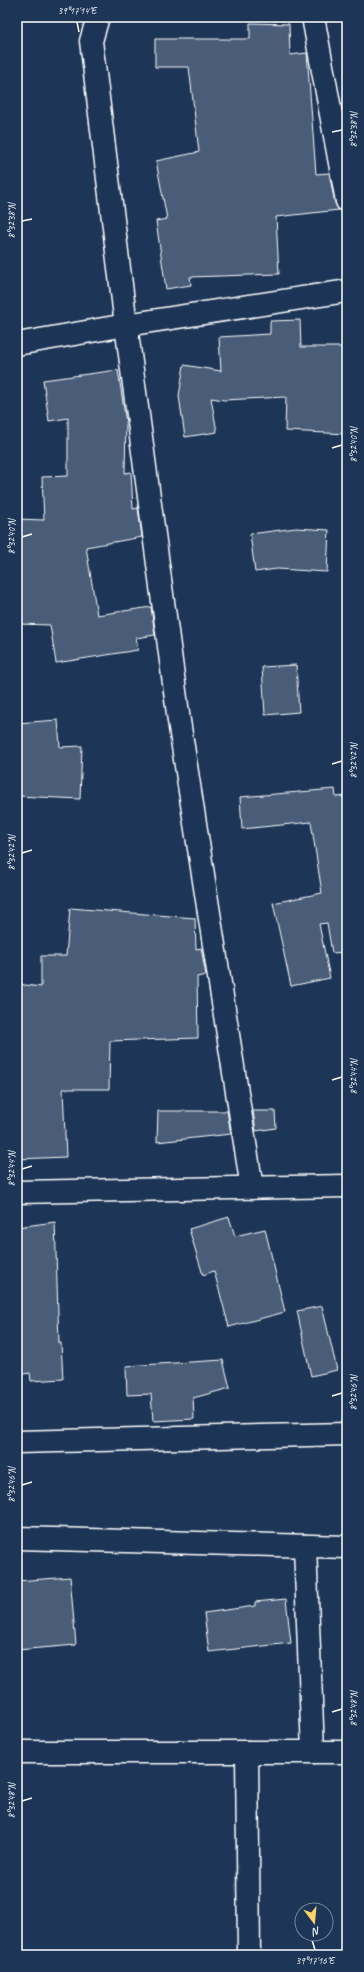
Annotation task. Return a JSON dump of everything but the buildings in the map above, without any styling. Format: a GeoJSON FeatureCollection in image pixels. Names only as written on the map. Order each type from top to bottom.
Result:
{"type":"FeatureCollection","features":[{"type":"Feature","properties":{"kind":"street"},"geometry":{"type":"LineString","coordinates":[[98,17],[91,41],[126,325],[179,721],[252,1188]]}},
{"type":"Feature","properties":{"kind":"street"},"geometry":{"type":"LineString","coordinates":[[312,17],[347,202]]}},
{"type":"Feature","properties":{"kind":"street"},"geometry":{"type":"LineString","coordinates":[[17,344],[126,325],[347,291]]}},
{"type":"Feature","properties":{"kind":"street"},"geometry":{"type":"LineString","coordinates":[[17,1192],[347,1186]]}},
{"type":"Feature","properties":{"kind":"street"},"geometry":{"type":"LineString","coordinates":[[17,1442],[347,1434]]}},
{"type":"Feature","properties":{"kind":"street"},"geometry":{"type":"LineString","coordinates":[[17,1538],[347,1547]]}},
{"type":"Feature","properties":{"kind":"street"},"geometry":{"type":"LineString","coordinates":[[304,1546],[313,1752]]}},
{"type":"Feature","properties":{"kind":"street"},"geometry":{"type":"LineString","coordinates":[[17,1752],[347,1752]]}},
{"type":"Feature","properties":{"kind":"street"},"geometry":{"type":"LineString","coordinates":[[248,1752],[249,1955]]}}]}
